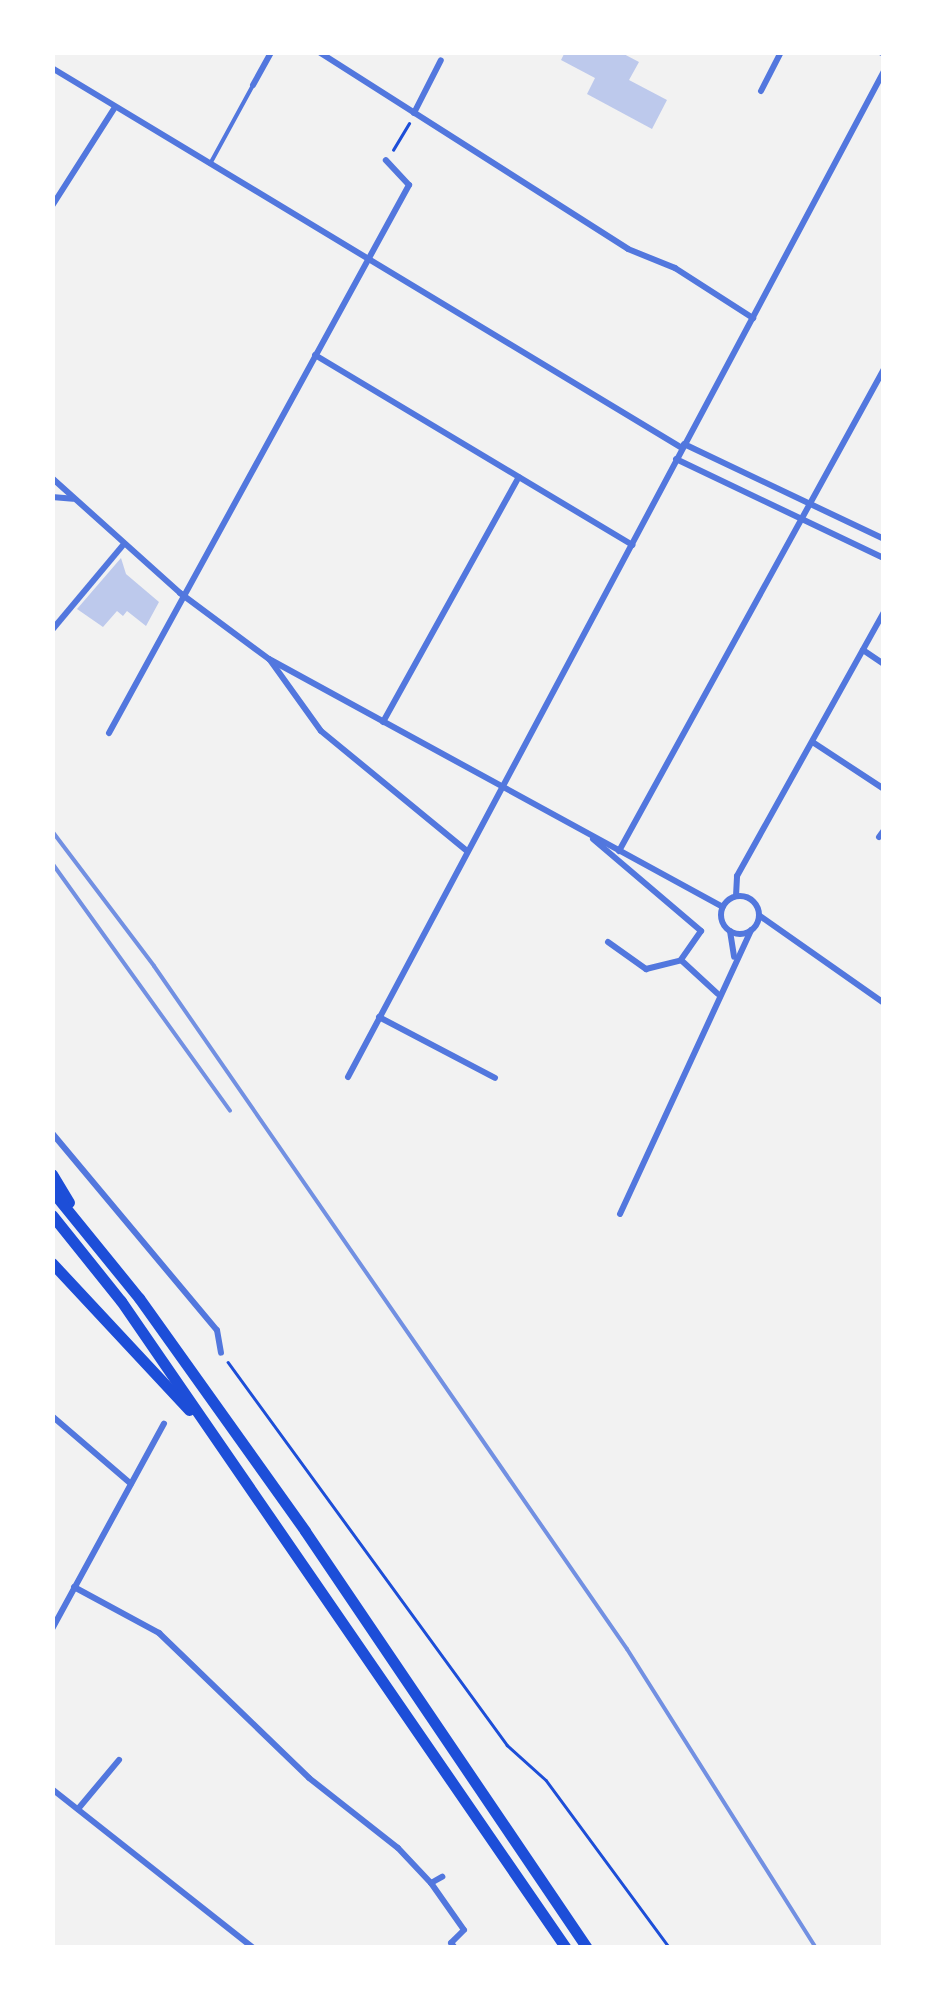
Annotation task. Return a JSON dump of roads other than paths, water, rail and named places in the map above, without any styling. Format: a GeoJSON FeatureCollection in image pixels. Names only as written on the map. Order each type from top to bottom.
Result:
{"type":"FeatureCollection","features":[{"type":"Feature","properties":{"kind":"highway"},"geometry":{"type":"LineString","coordinates":[[52,1174],[78,1219],[304,1530],[587,1948]]}},
{"type":"Feature","properties":{"kind":"highway"},"geometry":{"type":"LineString","coordinates":[[52,1191],[78,1219]]}},
{"type":"Feature","properties":{"kind":"highway"},"geometry":{"type":"LineString","coordinates":[[52,1214],[224,1450],[566,1948]]}},
{"type":"Feature","properties":{"kind":"highway"},"geometry":{"type":"LineString","coordinates":[[52,1263],[224,1450]]}},
{"type":"Feature","properties":{"kind":"street"},"geometry":{"type":"LineString","coordinates":[[252,85],[271,52]]}},
{"type":"Feature","properties":{"kind":"street"},"geometry":{"type":"LineString","coordinates":[[319,52],[628,249],[675,268],[753,318]]}},
{"type":"Feature","properties":{"kind":"street"},"geometry":{"type":"LineString","coordinates":[[761,91],[781,52]]}},
{"type":"Feature","properties":{"kind":"street"},"geometry":{"type":"LineString","coordinates":[[414,114],[441,60]]}},
{"type":"Feature","properties":{"kind":"street"},"geometry":{"type":"LineString","coordinates":[[52,68],[682,446],[884,539]]}},
{"type":"Feature","properties":{"kind":"street"},"geometry":{"type":"LineString","coordinates":[[348,1077],[884,72]]}},
{"type":"Feature","properties":{"kind":"street"},"geometry":{"type":"LineString","coordinates":[[52,206],[114,107]]}},
{"type":"Feature","properties":{"kind":"street"},"geometry":{"type":"LineString","coordinates":[[109,734],[180,593],[410,182],[386,160]]}},
{"type":"Feature","properties":{"kind":"street"},"geometry":{"type":"LineString","coordinates":[[315,354],[632,546]]}},
{"type":"Feature","properties":{"kind":"street"},"geometry":{"type":"LineString","coordinates":[[619,851],[884,369]]}},
{"type":"Feature","properties":{"kind":"street"},"geometry":{"type":"LineString","coordinates":[[676,459],[884,558]]}},
{"type":"Feature","properties":{"kind":"street"},"geometry":{"type":"LineString","coordinates":[[383,722],[519,477]]}},
{"type":"Feature","properties":{"kind":"street"},"geometry":{"type":"LineString","coordinates":[[52,478],[123,546],[269,659],[723,907],[734,958]]}},
{"type":"Feature","properties":{"kind":"street"},"geometry":{"type":"LineString","coordinates":[[52,496],[74,500]]}},
{"type":"Feature","properties":{"kind":"street"},"geometry":{"type":"LineString","coordinates":[[52,630],[123,546]]}},
{"type":"Feature","properties":{"kind":"street"},"geometry":{"type":"LineString","coordinates":[[723,907],[736,896],[738,876],[884,612]]}},
{"type":"Feature","properties":{"kind":"street"},"geometry":{"type":"LineString","coordinates":[[862,650],[884,664]]}},
{"type":"Feature","properties":{"kind":"street"},"geometry":{"type":"LineString","coordinates":[[269,659],[321,732],[466,850]]}},
{"type":"Feature","properties":{"kind":"street"},"geometry":{"type":"LineString","coordinates":[[814,743],[884,789]]}},
{"type":"Feature","properties":{"kind":"street"},"geometry":{"type":"LineString","coordinates":[[589,834],[618,867],[698,928],[681,960],[646,969],[608,942]]}},
{"type":"Feature","properties":{"kind":"street"},"geometry":{"type":"LineString","coordinates":[[736,896],[753,900],[760,916],[884,1003]]}},
{"type":"Feature","properties":{"kind":"street"},"geometry":{"type":"LineString","coordinates":[[620,1214],[734,958],[760,916]]}},
{"type":"Feature","properties":{"kind":"street"},"geometry":{"type":"LineString","coordinates":[[730,930],[751,930]]}},
{"type":"Feature","properties":{"kind":"street"},"geometry":{"type":"LineString","coordinates":[[681,960],[718,994]]}},
{"type":"Feature","properties":{"kind":"street"},"geometry":{"type":"LineString","coordinates":[[379,1017],[496,1078]]}},
{"type":"Feature","properties":{"kind":"street"},"geometry":{"type":"LineString","coordinates":[[52,1133],[217,1330],[222,1353]]}},
{"type":"Feature","properties":{"kind":"street"},"geometry":{"type":"LineString","coordinates":[[52,1416],[132,1484]]}},
{"type":"Feature","properties":{"kind":"street"},"geometry":{"type":"LineString","coordinates":[[52,1628],[164,1424]]}},
{"type":"Feature","properties":{"kind":"street"},"geometry":{"type":"LineString","coordinates":[[74,1587],[158,1632],[275,1749],[398,1848],[431,1883],[464,1930],[451,1943],[455,1948]]}},
{"type":"Feature","properties":{"kind":"street"},"geometry":{"type":"LineString","coordinates":[[78,1809],[119,1760]]}},
{"type":"Feature","properties":{"kind":"street"},"geometry":{"type":"LineString","coordinates":[[52,1789],[254,1948]]}},
{"type":"Feature","properties":{"kind":"street"},"geometry":{"type":"LineString","coordinates":[[431,1883],[442,1877]]}},
{"type":"Feature","properties":{"kind":"lane"},"geometry":{"type":"LineString","coordinates":[[209,165],[252,85]]}},
{"type":"Feature","properties":{"kind":"railway"},"geometry":{"type":"LineString","coordinates":[[52,831],[154,966],[627,1649],[816,1948]]}},
{"type":"Feature","properties":{"kind":"railway"},"geometry":{"type":"LineString","coordinates":[[52,863],[230,1111]]}}]}
